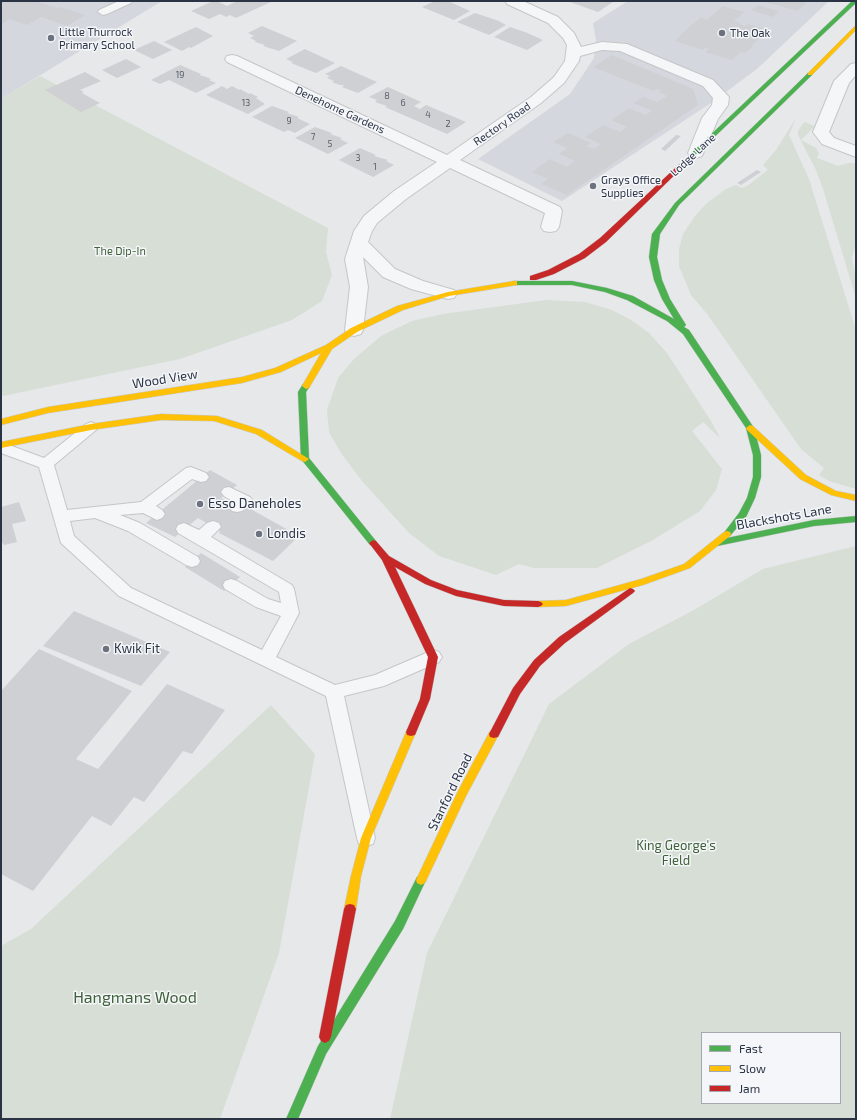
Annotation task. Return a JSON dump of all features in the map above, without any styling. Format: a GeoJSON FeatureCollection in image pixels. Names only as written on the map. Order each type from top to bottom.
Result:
{"type":"FeatureCollection","features":[{"type":"Feature","properties":{"kind":"main road","name":"Lodge Lane"},"geometry":{"type":"LineString","coordinates":[[514,283],[551,272],[582,256],[593,248],[696,153],[855,1]]}},
{"type":"Feature","properties":{"kind":"main road","name":"Lodge Lane"},"geometry":{"type":"LineString","coordinates":[[686,332],[666,299],[658,280],[653,257],[656,234],[677,204],[784,101],[856,26]]}},
{"type":"Feature","properties":{"kind":"main road"},"geometry":{"type":"LineString","coordinates":[[305,459],[302,392],[329,347],[354,330],[400,308],[448,294],[514,283],[572,283],[607,290],[630,298],[670,319],[686,332],[750,428],[757,455],[757,477],[751,498],[743,514],[732,530],[687,566],[643,582],[566,603],[526,605],[504,603],[456,593],[435,585],[386,558]]}},
{"type":"Feature","properties":{"kind":"main road","name":"Wood View"},"geometry":{"type":"LineString","coordinates":[[1,422],[48,410],[242,380],[278,370],[329,347]]}},
{"type":"Feature","properties":{"kind":"main road"},"geometry":{"type":"LineString","coordinates":[[1,446],[91,427],[161,418],[214,418],[258,432],[305,459],[386,558],[433,657]]}},
{"type":"Feature","properties":{"kind":"main road","name":"Blackshots Lane"},"geometry":{"type":"LineString","coordinates":[[750,428],[803,477],[834,493],[856,498]]}},
{"type":"Feature","properties":{"kind":"main road","name":"Blackshots Lane"},"geometry":{"type":"LineString","coordinates":[[717,543],[814,523],[856,519]]}},
{"type":"Feature","properties":{"kind":"main road","name":"Stanford Road"},"geometry":{"type":"LineString","coordinates":[[292,1119],[322,1050],[399,925],[462,794],[516,691],[537,663],[562,640],[643,582]]}},
{"type":"Feature","properties":{"kind":"main road","name":"Stanford Road"},"geometry":{"type":"LineString","coordinates":[[322,1050],[356,876],[366,838],[425,699],[433,657]]}},
{"type":"Feature","properties":{"kind":"street"},"geometry":{"type":"LineString","coordinates":[[512,1],[553,20],[569,36],[574,45],[574,53],[602,46],[622,47],[708,83],[721,97],[720,105],[710,118],[696,153]]}},
{"type":"Feature","properties":{"kind":"street","name":"Rectory Road"},"geometry":{"type":"LineString","coordinates":[[354,330],[359,287],[354,259],[363,231],[370,220],[400,195],[548,90],[559,80],[572,61],[574,53]]}},
{"type":"Feature","properties":{"kind":"street","name":"Denehome Gardens"},"geometry":{"type":"LineString","coordinates":[[232,59],[554,211],[550,227]]}},
{"type":"Feature","properties":{"kind":"street"},"geometry":{"type":"LineString","coordinates":[[856,67],[842,81],[821,132],[828,141],[856,152]]}},
{"type":"Feature","properties":{"kind":"street"},"geometry":{"type":"LineString","coordinates":[[360,244],[389,273],[417,285],[448,294]]}},
{"type":"Feature","properties":{"kind":"lane"},"geometry":{"type":"LineString","coordinates":[[103,12],[127,1]]}},
{"type":"Feature","properties":{"kind":"lane"},"geometry":{"type":"LineString","coordinates":[[46,464],[91,427]]}},
{"type":"Feature","properties":{"kind":"lane"},"geometry":{"type":"LineString","coordinates":[[1,446],[46,464]]}},
{"type":"Feature","properties":{"kind":"lane"},"geometry":{"type":"LineString","coordinates":[[46,464],[67,539],[126,592],[334,692],[378,681],[433,657]]}},
{"type":"Feature","properties":{"kind":"lane"},"geometry":{"type":"LineString","coordinates":[[61,516],[96,512],[151,510],[182,486],[191,472],[201,477]]}},
{"type":"Feature","properties":{"kind":"lane"},"geometry":{"type":"LineString","coordinates":[[229,492],[245,500],[237,507]]}},
{"type":"Feature","properties":{"kind":"lane"},"geometry":{"type":"LineString","coordinates":[[96,512],[134,527],[192,560]]}},
{"type":"Feature","properties":{"kind":"lane"},"geometry":{"type":"LineString","coordinates":[[200,538],[213,527]]}},
{"type":"Feature","properties":{"kind":"lane"},"geometry":{"type":"LineString","coordinates":[[184,529],[286,589],[291,613],[266,659]]}},
{"type":"Feature","properties":{"kind":"lane"},"geometry":{"type":"LineString","coordinates":[[231,585],[262,603],[291,613]]}},
{"type":"Feature","properties":{"kind":"lane"},"geometry":{"type":"LineString","coordinates":[[334,692],[366,838]]}},
{"type":"Feature","properties":{"kind":"shaded area","name":"Little Thurrock Primary School"},"geometry":{"type":"Polygon","coordinates":[[[1,1],[162,1],[1,99],[1,1]]]}},
{"type":"Feature","properties":{"kind":"shaded area"},"geometry":{"type":"Polygon","coordinates":[[[628,1],[829,1],[757,69],[711,103],[562,201],[478,159],[570,94],[594,58],[596,40],[593,23],[628,1]]]}},
{"type":"Feature","properties":{"kind":"green space","name":"The Dip-In"},"geometry":{"type":"Polygon","coordinates":[[[40,76],[328,228],[326,252],[332,275],[322,301],[292,320],[180,359],[3,396],[1,392],[1,99],[40,76]]]}},
{"type":"Feature","properties":{"kind":"green space"},"geometry":{"type":"Polygon","coordinates":[[[796,118],[789,135],[809,179],[856,330],[856,489],[829,481],[819,475],[824,468],[801,449],[708,315],[691,295],[679,266],[679,249],[683,234],[695,216],[707,203],[726,189],[736,185],[742,188],[747,186],[768,170],[763,165],[776,150],[796,118]]]}},
{"type":"Feature","properties":{"kind":"green space"},"geometry":{"type":"Polygon","coordinates":[[[804,122],[815,126],[801,140],[816,148],[819,153],[817,158],[838,166],[848,163],[856,163],[856,243],[852,258],[856,278],[856,298],[823,189],[816,170],[798,135],[798,131],[804,122]]]}},
{"type":"Feature","properties":{"kind":"green space"},"geometry":{"type":"Polygon","coordinates":[[[546,300],[585,302],[612,310],[631,320],[649,333],[667,353],[711,421],[720,438],[703,422],[692,431],[722,469],[716,490],[700,511],[651,541],[597,568],[534,568],[519,564],[496,575],[439,556],[409,533],[362,481],[341,453],[329,432],[327,410],[338,378],[354,359],[381,336],[412,321],[443,314],[546,300]]]}},
{"type":"Feature","properties":{"kind":"green space","name":"King George's Field"},"geometry":{"type":"Polygon","coordinates":[[[856,546],[856,1119],[390,1119],[427,953],[549,704],[629,644],[694,610],[763,569],[856,546]]]}},
{"type":"Feature","properties":{"kind":"green space","name":"Hangmans Wood"},"geometry":{"type":"Polygon","coordinates":[[[271,705],[315,754],[279,953],[220,1119],[1,1119],[1,946],[31,929],[271,705]]]}},
{"type":"Feature","properties":{"kind":"building"},"geometry":{"type":"Polygon","coordinates":[[[35,1],[85,15],[67,26],[41,17],[27,25],[10,19],[1,24],[1,7],[4,6],[1,5],[1,2],[35,1]]]}},
{"type":"Feature","properties":{"kind":"building"},"geometry":{"type":"Polygon","coordinates":[[[213,1],[217,1],[227,6],[237,1],[273,1],[236,18],[230,15],[226,17],[220,14],[209,19],[191,11],[213,1]]]}},
{"type":"Feature","properties":{"kind":"building"},"geometry":{"type":"Polygon","coordinates":[[[435,1],[448,1],[470,11],[454,20],[422,7],[435,1]]]}},
{"type":"Feature","properties":{"kind":"building"},"geometry":{"type":"Polygon","coordinates":[[[762,1],[808,1],[797,11],[762,1]]]}},
{"type":"Feature","properties":{"kind":"building"},"geometry":{"type":"Polygon","coordinates":[[[570,2],[613,2],[598,12],[570,2]]]}},
{"type":"Feature","properties":{"kind":"building"},"geometry":{"type":"Polygon","coordinates":[[[758,5],[779,11],[773,17],[751,10],[758,5]]]}},
{"type":"Feature","properties":{"kind":"building","name":"The Oak"},"geometry":{"type":"Polygon","coordinates":[[[723,6],[744,12],[734,21],[745,26],[747,24],[766,29],[762,33],[764,34],[745,53],[741,52],[732,60],[705,52],[709,49],[705,48],[703,50],[675,41],[701,17],[707,20],[723,6]]]}},
{"type":"Feature","properties":{"kind":"building"},"geometry":{"type":"Polygon","coordinates":[[[475,13],[499,21],[506,25],[489,35],[457,22],[475,13]]]}},
{"type":"Feature","properties":{"kind":"building"},"geometry":{"type":"Polygon","coordinates":[[[262,26],[297,41],[279,51],[263,46],[265,45],[255,42],[256,41],[250,38],[254,36],[248,33],[262,26]]]}},
{"type":"Feature","properties":{"kind":"building"},"geometry":{"type":"Polygon","coordinates":[[[196,27],[213,36],[191,48],[189,47],[182,51],[164,42],[196,27]]]}},
{"type":"Feature","properties":{"kind":"building"},"geometry":{"type":"Polygon","coordinates":[[[510,27],[543,40],[527,50],[494,37],[510,27]]]}},
{"type":"Feature","properties":{"kind":"building"},"geometry":{"type":"Polygon","coordinates":[[[154,41],[172,50],[153,59],[134,50],[154,41]]]}},
{"type":"Feature","properties":{"kind":"building"},"geometry":{"type":"Polygon","coordinates":[[[305,49],[335,63],[316,73],[291,63],[293,62],[286,59],[305,49]]]}},
{"type":"Feature","properties":{"kind":"building"},"geometry":{"type":"Polygon","coordinates":[[[612,55],[693,89],[698,105],[567,195],[541,184],[548,179],[532,172],[550,159],[567,167],[575,161],[559,154],[567,148],[553,142],[568,133],[591,143],[586,146],[594,149],[601,144],[585,137],[603,125],[620,132],[627,127],[611,120],[629,108],[645,115],[652,111],[634,103],[643,97],[657,102],[667,96],[659,92],[662,91],[657,89],[653,91],[593,67],[612,55]]]}},
{"type":"Feature","properties":{"kind":"building"},"geometry":{"type":"Polygon","coordinates":[[[126,59],[141,67],[117,78],[102,70],[126,59]]]}},
{"type":"Feature","properties":{"kind":"building"},"geometry":{"type":"Polygon","coordinates":[[[180,65],[211,79],[209,80],[216,83],[196,93],[169,80],[160,84],[151,80],[180,65]]]}},
{"type":"Feature","properties":{"kind":"building"},"geometry":{"type":"Polygon","coordinates":[[[341,66],[377,82],[358,93],[342,87],[344,85],[332,82],[334,81],[327,78],[330,76],[325,74],[341,66]]]}},
{"type":"Feature","properties":{"kind":"building"},"geometry":{"type":"Polygon","coordinates":[[[85,72],[101,81],[80,90],[84,92],[82,93],[100,103],[81,112],[45,90],[85,72]]]}},
{"type":"Feature","properties":{"kind":"building"},"geometry":{"type":"Polygon","coordinates":[[[222,86],[227,89],[232,86],[249,94],[250,93],[258,97],[256,98],[265,104],[248,114],[206,95],[222,86]]]}},
{"type":"Feature","properties":{"kind":"building"},"geometry":{"type":"Polygon","coordinates":[[[388,87],[421,102],[414,106],[420,109],[426,105],[466,122],[447,134],[385,107],[387,106],[375,102],[377,100],[369,97],[388,87]]]}},
{"type":"Feature","properties":{"kind":"building"},"geometry":{"type":"Polygon","coordinates":[[[272,106],[289,112],[287,113],[299,117],[297,118],[310,124],[295,133],[288,130],[284,132],[252,117],[272,106]]]}},
{"type":"Feature","properties":{"kind":"building"},"geometry":{"type":"Polygon","coordinates":[[[315,127],[332,133],[330,134],[342,138],[340,139],[348,143],[328,154],[295,138],[315,127]]]}},
{"type":"Feature","properties":{"kind":"building"},"geometry":{"type":"Polygon","coordinates":[[[676,135],[681,136],[665,151],[661,149],[676,135]]]}},
{"type":"Feature","properties":{"kind":"building"},"geometry":{"type":"Polygon","coordinates":[[[360,148],[376,155],[374,156],[388,160],[386,161],[394,165],[373,177],[339,160],[360,148]]]}},
{"type":"Feature","properties":{"kind":"building"},"geometry":{"type":"Polygon","coordinates":[[[757,170],[761,172],[741,185],[737,183],[757,170]]]}},
{"type":"Feature","properties":{"kind":"building"},"geometry":{"type":"Polygon","coordinates":[[[210,470],[237,485],[221,498],[243,511],[247,507],[299,536],[273,561],[219,533],[220,531],[198,518],[175,537],[146,523],[210,470]]]}},
{"type":"Feature","properties":{"kind":"building"},"geometry":{"type":"Polygon","coordinates":[[[19,502],[26,521],[12,524],[17,542],[4,545],[1,541],[1,507],[19,502]]]}},
{"type":"Feature","properties":{"kind":"building"},"geometry":{"type":"Polygon","coordinates":[[[201,553],[240,577],[224,591],[185,567],[201,553]]]}},
{"type":"Feature","properties":{"kind":"building","name":"Kwik Fit"},"geometry":{"type":"Polygon","coordinates":[[[74,611],[170,652],[141,686],[43,646],[74,611]]]}},
{"type":"Feature","properties":{"kind":"building"},"geometry":{"type":"Polygon","coordinates":[[[39,649],[132,691],[76,759],[98,769],[167,684],[225,710],[192,754],[183,751],[144,802],[134,797],[111,826],[92,816],[33,891],[1,874],[1,691],[39,649]]]}},
{"type":"Feature","properties":{"kind":"traffic: fast"},"geometry":{"type":"LineString","coordinates":[[688,159],[855,1]]}},
{"type":"Feature","properties":{"kind":"traffic: fast"},"geometry":{"type":"LineString","coordinates":[[682,325],[666,299],[658,280],[653,257],[656,234],[677,204],[810,74]]}},
{"type":"Feature","properties":{"kind":"traffic: fast"},"geometry":{"type":"LineString","coordinates":[[514,283],[572,283],[607,290],[630,298],[670,319],[686,332],[750,428],[757,455],[757,477],[751,498],[743,515],[727,534]]}},
{"type":"Feature","properties":{"kind":"traffic: fast"},"geometry":{"type":"LineString","coordinates":[[306,386],[302,392],[305,459],[373,543]]}},
{"type":"Feature","properties":{"kind":"traffic: fast"},"geometry":{"type":"LineString","coordinates":[[717,543],[814,523],[856,519]]}},
{"type":"Feature","properties":{"kind":"traffic: fast"},"geometry":{"type":"LineString","coordinates":[[292,1119],[322,1050],[399,925],[421,880]]}},
{"type":"Feature","properties":{"kind":"traffic: slow"},"geometry":{"type":"LineString","coordinates":[[810,74],[856,27]]}},
{"type":"Feature","properties":{"kind":"traffic: slow"},"geometry":{"type":"LineString","coordinates":[[306,386],[329,347],[354,330],[400,308],[448,294],[514,283]]}},
{"type":"Feature","properties":{"kind":"traffic: slow"},"geometry":{"type":"LineString","coordinates":[[1,422],[48,410],[242,380],[278,370],[329,347]]}},
{"type":"Feature","properties":{"kind":"traffic: slow"},"geometry":{"type":"LineString","coordinates":[[1,445],[91,427],[161,417],[214,418],[259,432],[305,459]]}},
{"type":"Feature","properties":{"kind":"traffic: slow"},"geometry":{"type":"LineString","coordinates":[[750,428],[803,477],[834,493],[856,498]]}},
{"type":"Feature","properties":{"kind":"traffic: slow"},"geometry":{"type":"LineString","coordinates":[[538,604],[566,603],[643,582],[687,566],[727,534]]}},
{"type":"Feature","properties":{"kind":"traffic: slow"},"geometry":{"type":"LineString","coordinates":[[350,909],[356,876],[366,838],[411,732]]}},
{"type":"Feature","properties":{"kind":"traffic: slow"},"geometry":{"type":"LineString","coordinates":[[421,880],[462,794],[494,734]]}},
{"type":"Feature","properties":{"kind":"traffic: jam"},"geometry":{"type":"LineString","coordinates":[[533,278],[551,272],[582,256],[603,240],[688,159]]}},
{"type":"Feature","properties":{"kind":"traffic: jam"},"geometry":{"type":"LineString","coordinates":[[373,543],[386,558],[428,582],[456,593],[504,603],[538,604]]}},
{"type":"Feature","properties":{"kind":"traffic: jam"},"geometry":{"type":"LineString","coordinates":[[386,558],[433,657],[425,699],[411,732]]}},
{"type":"Feature","properties":{"kind":"traffic: jam"},"geometry":{"type":"LineString","coordinates":[[494,734],[516,691],[537,663],[562,640],[630,591]]}},
{"type":"Feature","properties":{"kind":"traffic: jam"},"geometry":{"type":"LineString","coordinates":[[325,1037],[350,909]]}},
{"type":"Feature","properties":{"kind":"place","name":"The Oak"},"geometry":{"type":"Point","coordinates":[722,33]}},
{"type":"Feature","properties":{"kind":"place","name":"Little Thurrock Primary School"},"geometry":{"type":"Point","coordinates":[51,38]}},
{"type":"Feature","properties":{"kind":"place","name":"Grays Office Supplies"},"geometry":{"type":"Point","coordinates":[593,186]}},
{"type":"Feature","properties":{"kind":"place","name":"Esso Daneholes"},"geometry":{"type":"Point","coordinates":[200,504]}},
{"type":"Feature","properties":{"kind":"place","name":"Londis"},"geometry":{"type":"Point","coordinates":[259,534]}},
{"type":"Feature","properties":{"kind":"place","name":"Kwik Fit"},"geometry":{"type":"Point","coordinates":[106,649]}}]}
